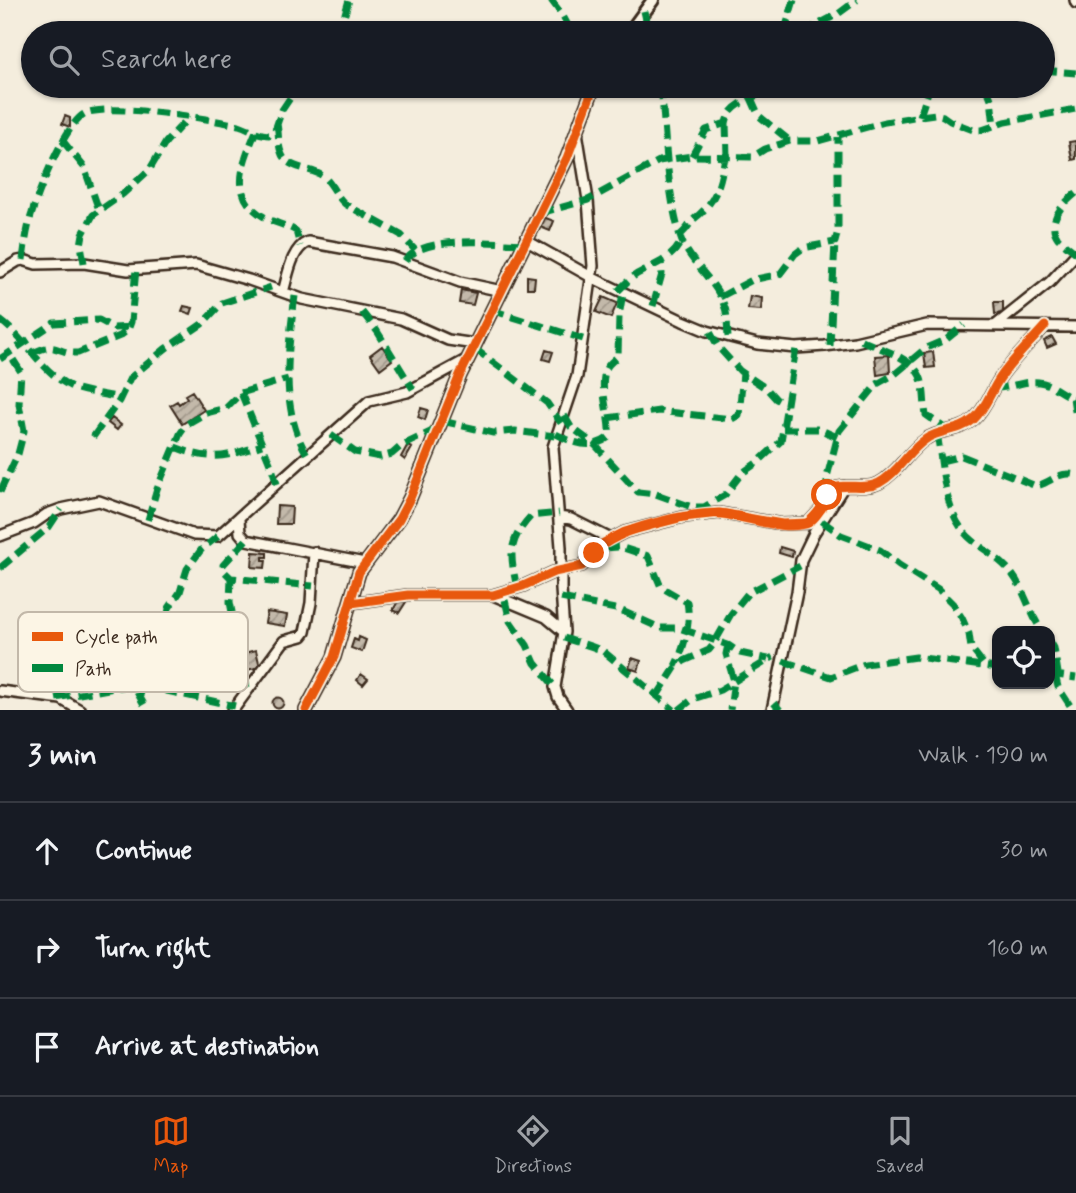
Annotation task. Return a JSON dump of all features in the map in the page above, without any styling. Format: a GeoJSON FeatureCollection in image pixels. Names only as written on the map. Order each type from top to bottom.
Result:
{"type":"FeatureCollection","features":[{"type":"Feature","properties":{"kind":"street"},"geometry":{"type":"LineString","coordinates":[[638,21],[653,0]]}},
{"type":"Feature","properties":{"kind":"street"},"geometry":{"type":"LineString","coordinates":[[306,710],[334,657],[359,572],[400,519],[468,359],[567,158],[590,98]]}},
{"type":"Feature","properties":{"kind":"street"},"geometry":{"type":"LineString","coordinates":[[567,710],[555,687],[564,632],[553,447],[577,376],[593,278],[588,200],[577,132]]}},
{"type":"Feature","properties":{"kind":"street"},"geometry":{"type":"LineString","coordinates":[[527,241],[593,278],[707,331],[777,346],[830,346],[919,326],[1076,327]]}},
{"type":"Feature","properties":{"kind":"street"},"geometry":{"type":"LineString","coordinates":[[283,292],[295,254],[300,246],[308,242],[392,257],[460,282],[502,290]]}},
{"type":"Feature","properties":{"kind":"street"},"geometry":{"type":"LineString","coordinates":[[995,325],[1050,282],[1076,254]]}},
{"type":"Feature","properties":{"kind":"street"},"geometry":{"type":"LineString","coordinates":[[0,272],[23,260],[36,264],[83,263],[128,270],[208,266],[323,304],[401,319],[448,340],[475,344]]}},
{"type":"Feature","properties":{"kind":"street"},"geometry":{"type":"LineString","coordinates":[[351,603],[408,595],[493,595],[561,570],[582,566],[602,544],[625,532],[709,513],[802,525],[814,518],[832,489],[878,484],[925,439],[937,433],[958,430],[973,420],[1006,369],[1045,326]]}},
{"type":"Feature","properties":{"kind":"street"},"geometry":{"type":"LineString","coordinates":[[0,536],[61,509],[99,501],[194,535],[218,537],[369,401],[407,392],[468,359]]}},
{"type":"Feature","properties":{"kind":"street"},"geometry":{"type":"LineString","coordinates":[[772,710],[795,605],[801,560],[814,533],[844,486]]}},
{"type":"Feature","properties":{"kind":"street"},"geometry":{"type":"LineString","coordinates":[[559,517],[571,519],[611,539]]}},
{"type":"Feature","properties":{"kind":"street"},"geometry":{"type":"LineString","coordinates":[[239,519],[240,533],[246,540],[365,563]]}},
{"type":"Feature","properties":{"kind":"street"},"geometry":{"type":"LineString","coordinates":[[248,690],[284,641],[302,636],[305,632],[311,603],[314,552]]}},
{"type":"Feature","properties":{"kind":"street"},"geometry":{"type":"LineString","coordinates":[[493,595],[546,617],[564,632]]}},
{"type":"Feature","properties":{"kind":"street"},"geometry":{"type":"LineString","coordinates":[[0,691],[61,699],[80,710]]}},
{"type":"Feature","properties":{"kind":"street"},"geometry":{"type":"LineString","coordinates":[[233,710],[246,692]]}},
{"type":"Feature","properties":{"kind":"building"},"geometry":{"type":"Polygon","coordinates":[[[65,116],[70,118],[70,127],[62,124],[65,116]]]}},
{"type":"Feature","properties":{"kind":"building"},"geometry":{"type":"Polygon","coordinates":[[[1076,141],[1076,159],[1072,160],[1069,142],[1076,141]]]}},
{"type":"Feature","properties":{"kind":"building"},"geometry":{"type":"Polygon","coordinates":[[[543,217],[554,221],[550,231],[540,227],[543,217]]]}},
{"type":"Feature","properties":{"kind":"building"},"geometry":{"type":"Polygon","coordinates":[[[527,276],[535,277],[534,288],[527,288],[527,276]]]}},
{"type":"Feature","properties":{"kind":"building"},"geometry":{"type":"Polygon","coordinates":[[[461,290],[476,293],[473,305],[459,303],[461,290]]]}},
{"type":"Feature","properties":{"kind":"building"},"geometry":{"type":"Polygon","coordinates":[[[750,296],[762,298],[761,310],[748,309],[750,296]]]}},
{"type":"Feature","properties":{"kind":"building"},"geometry":{"type":"Polygon","coordinates":[[[603,297],[617,303],[611,318],[596,312],[603,297]]]}},
{"type":"Feature","properties":{"kind":"building"},"geometry":{"type":"Polygon","coordinates":[[[994,302],[1003,302],[1003,313],[995,314],[994,302]]]}},
{"type":"Feature","properties":{"kind":"building"},"geometry":{"type":"Polygon","coordinates":[[[184,306],[193,308],[191,314],[182,311],[184,306]]]}},
{"type":"Feature","properties":{"kind":"building"},"geometry":{"type":"Polygon","coordinates":[[[1052,337],[1056,344],[1047,348],[1044,341],[1052,337]]]}},
{"type":"Feature","properties":{"kind":"building"},"geometry":{"type":"Polygon","coordinates":[[[382,346],[392,360],[380,369],[370,355],[382,346]]]}},
{"type":"Feature","properties":{"kind":"building"},"geometry":{"type":"Polygon","coordinates":[[[546,350],[553,352],[550,361],[543,359],[546,350]]]}},
{"type":"Feature","properties":{"kind":"building"},"geometry":{"type":"Polygon","coordinates":[[[933,352],[935,367],[926,368],[924,353],[933,352]]]}},
{"type":"Feature","properties":{"kind":"building"},"geometry":{"type":"Polygon","coordinates":[[[889,355],[890,373],[877,375],[875,356],[889,355]]]}},
{"type":"Feature","properties":{"kind":"building"},"geometry":{"type":"Polygon","coordinates":[[[192,391],[204,410],[182,424],[170,405],[177,401],[179,404],[187,398],[185,395],[192,391]]]}},
{"type":"Feature","properties":{"kind":"building"},"geometry":{"type":"Polygon","coordinates":[[[421,408],[428,410],[425,420],[418,417],[421,408]]]}},
{"type":"Feature","properties":{"kind":"building"},"geometry":{"type":"Polygon","coordinates":[[[112,418],[121,425],[117,430],[108,423],[112,418]]]}},
{"type":"Feature","properties":{"kind":"building"},"geometry":{"type":"Polygon","coordinates":[[[407,446],[412,448],[405,460],[401,457],[407,446]]]}},
{"type":"Feature","properties":{"kind":"building"},"geometry":{"type":"Polygon","coordinates":[[[277,506],[292,507],[291,524],[276,524],[277,506]]]}},
{"type":"Feature","properties":{"kind":"building"},"geometry":{"type":"Polygon","coordinates":[[[780,547],[793,551],[792,557],[779,553],[780,547]]]}},
{"type":"Feature","properties":{"kind":"building"},"geometry":{"type":"Polygon","coordinates":[[[253,552],[267,553],[267,557],[263,557],[263,560],[266,560],[265,568],[252,567],[253,552]]]}},
{"type":"Feature","properties":{"kind":"building"},"geometry":{"type":"Polygon","coordinates":[[[400,598],[406,602],[399,613],[393,610],[400,598]]]}},
{"type":"Feature","properties":{"kind":"building"},"geometry":{"type":"Polygon","coordinates":[[[267,612],[287,615],[285,626],[265,623],[267,612]]]}},
{"type":"Feature","properties":{"kind":"building"},"geometry":{"type":"Polygon","coordinates":[[[359,637],[366,640],[362,652],[351,648],[354,639],[358,641],[359,637]]]}},
{"type":"Feature","properties":{"kind":"building"},"geometry":{"type":"Polygon","coordinates":[[[256,650],[260,667],[248,670],[248,652],[256,650]]]}},
{"type":"Feature","properties":{"kind":"building"},"geometry":{"type":"Polygon","coordinates":[[[632,658],[641,661],[638,671],[629,668],[632,658]]]}},
{"type":"Feature","properties":{"kind":"building"},"geometry":{"type":"Polygon","coordinates":[[[361,674],[368,679],[363,685],[357,680],[361,674]]]}},
{"type":"Feature","properties":{"kind":"building"},"geometry":{"type":"Polygon","coordinates":[[[278,697],[284,703],[278,709],[272,703],[278,697]]]}},
{"type":"Feature","properties":{"kind":"marked path"},"geometry":{"type":"LineString","coordinates":[[343,21],[349,0]]}},
{"type":"Feature","properties":{"kind":"marked path"},"geometry":{"type":"LineString","coordinates":[[551,0],[566,21]]}},
{"type":"Feature","properties":{"kind":"marked path"},"geometry":{"type":"LineString","coordinates":[[788,21],[794,0]]}},
{"type":"Feature","properties":{"kind":"marked path"},"geometry":{"type":"LineString","coordinates":[[825,21],[857,0]]}},
{"type":"Feature","properties":{"kind":"marked path"},"geometry":{"type":"LineString","coordinates":[[644,11],[646,21]]}},
{"type":"Feature","properties":{"kind":"marked path"},"geometry":{"type":"LineString","coordinates":[[1055,71],[1076,73]]}},
{"type":"Feature","properties":{"kind":"marked path"},"geometry":{"type":"LineString","coordinates":[[23,260],[30,219],[47,174],[69,131],[84,114],[109,110],[166,113],[239,125],[269,135],[275,130],[282,110],[290,98]]}},
{"type":"Feature","properties":{"kind":"marked path"},"geometry":{"type":"LineString","coordinates":[[662,98],[675,218],[689,254],[720,296],[726,312],[728,337]]}},
{"type":"Feature","properties":{"kind":"marked path"},"geometry":{"type":"LineString","coordinates":[[751,98],[759,116],[790,141]]}},
{"type":"Feature","properties":{"kind":"marked path"},"geometry":{"type":"LineString","coordinates":[[692,156],[706,130],[726,123],[733,110],[752,98]]}},
{"type":"Feature","properties":{"kind":"marked path"},"geometry":{"type":"LineString","coordinates":[[920,116],[926,98]]}},
{"type":"Feature","properties":{"kind":"marked path"},"geometry":{"type":"LineString","coordinates":[[991,98],[994,126]]}},
{"type":"Feature","properties":{"kind":"marked path"},"geometry":{"type":"LineString","coordinates":[[540,213],[588,200],[659,161],[692,156],[752,157],[765,149],[790,141],[818,141],[885,122],[935,114],[973,130],[982,130],[1005,122],[1076,109]]}},
{"type":"Feature","properties":{"kind":"marked path"},"geometry":{"type":"LineString","coordinates":[[84,263],[81,245],[83,234],[93,215],[123,194],[150,169],[166,142],[189,117]]}},
{"type":"Feature","properties":{"kind":"marked path"},"geometry":{"type":"LineString","coordinates":[[726,123],[727,157]]}},
{"type":"Feature","properties":{"kind":"marked path"},"geometry":{"type":"LineString","coordinates":[[277,124],[280,149],[288,162],[324,177],[345,204],[401,235],[415,250]]}},
{"type":"Feature","properties":{"kind":"marked path"},"geometry":{"type":"LineString","coordinates":[[256,131],[243,167],[242,190],[254,210],[296,231],[300,246]]}},
{"type":"Feature","properties":{"kind":"marked path"},"geometry":{"type":"LineString","coordinates":[[720,297],[752,280],[780,274],[803,248],[835,242],[838,231],[838,137]]}},
{"type":"Feature","properties":{"kind":"marked path"},"geometry":{"type":"LineString","coordinates":[[62,140],[84,167],[99,210]]}},
{"type":"Feature","properties":{"kind":"marked path"},"geometry":{"type":"LineString","coordinates":[[680,235],[713,199],[725,157]]}},
{"type":"Feature","properties":{"kind":"marked path"},"geometry":{"type":"LineString","coordinates":[[1076,193],[1058,212],[1054,225],[1058,238],[1076,253]]}},
{"type":"Feature","properties":{"kind":"marked path"},"geometry":{"type":"LineString","coordinates":[[618,291],[635,276],[675,251],[681,240]]}},
{"type":"Feature","properties":{"kind":"marked path"},"geometry":{"type":"LineString","coordinates":[[830,346],[835,242]]}},
{"type":"Feature","properties":{"kind":"marked path"},"geometry":{"type":"LineString","coordinates":[[405,261],[414,252],[443,243],[525,244]]}},
{"type":"Feature","properties":{"kind":"marked path"},"geometry":{"type":"LineString","coordinates":[[653,306],[662,274],[661,260]]}},
{"type":"Feature","properties":{"kind":"marked path"},"geometry":{"type":"LineString","coordinates":[[33,353],[47,348],[78,353],[120,336],[128,330],[136,269]]}},
{"type":"Feature","properties":{"kind":"marked path"},"geometry":{"type":"LineString","coordinates":[[93,437],[119,401],[130,378],[165,349],[202,324],[222,303],[271,287]]}},
{"type":"Feature","properties":{"kind":"marked path"},"geometry":{"type":"LineString","coordinates":[[556,434],[576,443],[589,445],[609,437],[603,385],[607,367],[618,356],[619,316],[623,293]]}},
{"type":"Feature","properties":{"kind":"marked path"},"geometry":{"type":"LineString","coordinates":[[295,296],[288,357],[289,399],[299,438],[308,456]]}},
{"type":"Feature","properties":{"kind":"marked path"},"geometry":{"type":"LineString","coordinates":[[491,310],[583,339]]}},
{"type":"Feature","properties":{"kind":"marked path"},"geometry":{"type":"LineString","coordinates":[[362,312],[413,389]]}},
{"type":"Feature","properties":{"kind":"marked path"},"geometry":{"type":"LineString","coordinates":[[0,320],[45,367],[65,383],[77,389],[121,398]]}},
{"type":"Feature","properties":{"kind":"marked path"},"geometry":{"type":"LineString","coordinates":[[0,359],[54,323],[99,320],[114,328],[129,327]]}},
{"type":"Feature","properties":{"kind":"marked path"},"geometry":{"type":"LineString","coordinates":[[827,495],[827,477],[839,431],[877,384],[895,374],[926,348],[947,339],[964,325]]}},
{"type":"Feature","properties":{"kind":"marked path"},"geometry":{"type":"LineString","coordinates":[[710,332],[719,348],[740,371],[787,405]]}},
{"type":"Feature","properties":{"kind":"marked path"},"geometry":{"type":"LineString","coordinates":[[861,340],[898,356],[913,366],[922,382],[926,415],[949,431]]}},
{"type":"Feature","properties":{"kind":"marked path"},"geometry":{"type":"LineString","coordinates":[[474,348],[547,403],[561,423]]}},
{"type":"Feature","properties":{"kind":"marked path"},"geometry":{"type":"LineString","coordinates":[[564,415],[571,427],[595,445],[638,492],[656,494],[692,507],[704,507],[725,495],[741,474],[781,441],[796,348]]}},
{"type":"Feature","properties":{"kind":"marked path"},"geometry":{"type":"LineString","coordinates":[[0,492],[18,454],[24,431],[19,404],[21,372],[9,353]]}},
{"type":"Feature","properties":{"kind":"marked path"},"geometry":{"type":"LineString","coordinates":[[607,418],[659,411],[732,419],[739,415],[743,373]]}},
{"type":"Feature","properties":{"kind":"marked path"},"geometry":{"type":"LineString","coordinates":[[148,520],[157,489],[180,434],[187,424],[206,413],[226,408],[241,393],[288,379]]}},
{"type":"Feature","properties":{"kind":"marked path"},"geometry":{"type":"LineString","coordinates":[[993,388],[1039,382],[1076,399]]}},
{"type":"Feature","properties":{"kind":"marked path"},"geometry":{"type":"LineString","coordinates":[[241,393],[277,484]]}},
{"type":"Feature","properties":{"kind":"marked path"},"geometry":{"type":"LineString","coordinates":[[1073,398],[1076,418]]}},
{"type":"Feature","properties":{"kind":"marked path"},"geometry":{"type":"LineString","coordinates":[[442,421],[493,433],[515,431],[555,436]]}},
{"type":"Feature","properties":{"kind":"marked path"},"geometry":{"type":"LineString","coordinates":[[331,435],[355,452],[380,457],[392,454],[401,446],[439,428]]}},
{"type":"Feature","properties":{"kind":"marked path"},"geometry":{"type":"LineString","coordinates":[[783,429],[819,429],[837,437]]}},
{"type":"Feature","properties":{"kind":"marked path"},"geometry":{"type":"LineString","coordinates":[[937,433],[946,489],[955,517],[971,539],[998,559],[1012,574],[1039,626]]}},
{"type":"Feature","properties":{"kind":"marked path"},"geometry":{"type":"LineString","coordinates":[[175,447],[199,455],[218,456],[262,445]]}},
{"type":"Feature","properties":{"kind":"marked path"},"geometry":{"type":"LineString","coordinates":[[941,461],[962,456],[1036,486],[1060,475],[1076,475]]}},
{"type":"Feature","properties":{"kind":"marked path"},"geometry":{"type":"LineString","coordinates":[[0,568],[49,527],[61,509]]}},
{"type":"Feature","properties":{"kind":"marked path"},"geometry":{"type":"LineString","coordinates":[[517,588],[512,549],[523,525],[531,516],[559,513]]}},
{"type":"Feature","properties":{"kind":"marked path"},"geometry":{"type":"LineString","coordinates":[[822,521],[841,535],[880,550],[938,589],[962,618],[969,634],[971,648],[985,666]]}},
{"type":"Feature","properties":{"kind":"marked path"},"geometry":{"type":"LineString","coordinates":[[168,612],[180,592],[187,569],[201,550],[218,536]]}},
{"type":"Feature","properties":{"kind":"marked path"},"geometry":{"type":"LineString","coordinates":[[246,540],[223,565],[224,571],[231,578],[313,586]]}},
{"type":"Feature","properties":{"kind":"marked path"},"geometry":{"type":"LineString","coordinates":[[604,548],[620,547],[648,556],[661,587],[687,602],[686,634],[675,666]]}},
{"type":"Feature","properties":{"kind":"marked path"},"geometry":{"type":"LineString","coordinates":[[657,696],[675,668],[709,650],[731,614],[748,593],[800,566]]}},
{"type":"Feature","properties":{"kind":"marked path"},"geometry":{"type":"LineString","coordinates":[[231,578],[232,612]]}},
{"type":"Feature","properties":{"kind":"marked path"},"geometry":{"type":"LineString","coordinates":[[561,598],[620,610],[660,628],[679,628],[728,645],[740,653],[768,659]]}},
{"type":"Feature","properties":{"kind":"marked path"},"geometry":{"type":"LineString","coordinates":[[505,600],[510,621],[527,645],[535,663],[555,687]]}},
{"type":"Feature","properties":{"kind":"marked path"},"geometry":{"type":"LineString","coordinates":[[564,638],[603,651],[674,710]]}},
{"type":"Feature","properties":{"kind":"marked path"},"geometry":{"type":"LineString","coordinates":[[728,645],[726,654],[734,681],[730,710]]}},
{"type":"Feature","properties":{"kind":"marked path"},"geometry":{"type":"LineString","coordinates":[[1055,654],[1058,673]]}},
{"type":"Feature","properties":{"kind":"marked path"},"geometry":{"type":"LineString","coordinates":[[679,710],[693,699],[720,690],[773,657]]}},
{"type":"Feature","properties":{"kind":"marked path"},"geometry":{"type":"LineString","coordinates":[[783,661],[831,677],[865,664],[916,657],[992,667]]}},
{"type":"Feature","properties":{"kind":"marked path"},"geometry":{"type":"LineString","coordinates":[[1055,674],[1058,687],[1073,710]]}},
{"type":"Feature","properties":{"kind":"marked path"},"geometry":{"type":"LineString","coordinates":[[1055,675],[1076,678]]}},
{"type":"Feature","properties":{"kind":"marked path"},"geometry":{"type":"LineString","coordinates":[[56,698],[92,692]]}},
{"type":"Feature","properties":{"kind":"marked path"},"geometry":{"type":"LineString","coordinates":[[137,692],[147,710]]}},
{"type":"Feature","properties":{"kind":"marked path"},"geometry":{"type":"LineString","coordinates":[[171,692],[235,706]]}},
{"type":"Feature","properties":{"kind":"marked path"},"geometry":{"type":"LineString","coordinates":[[774,703],[780,710]]}},
{"type":"Feature","properties":{"kind":"cycle path"},"geometry":{"type":"LineString","coordinates":[[306,710],[334,657],[359,572],[399,519],[410,498],[460,375],[567,158],[590,98]]}},
{"type":"Feature","properties":{"kind":"cycle path"},"geometry":{"type":"LineString","coordinates":[[351,603],[408,595],[493,595],[523,586],[554,572],[582,566],[602,544],[625,532],[683,517],[719,513],[782,524],[808,523],[821,509],[832,489],[879,483],[892,474],[926,439],[974,419],[1005,371],[1045,326]]}},
{"type":"Feature","properties":{"kind":"route"},"geometry":{"type":"LineString","coordinates":[[594,553],[602,544],[625,532],[699,514],[727,514],[767,522],[802,525],[814,518],[827,495]]}}]}
